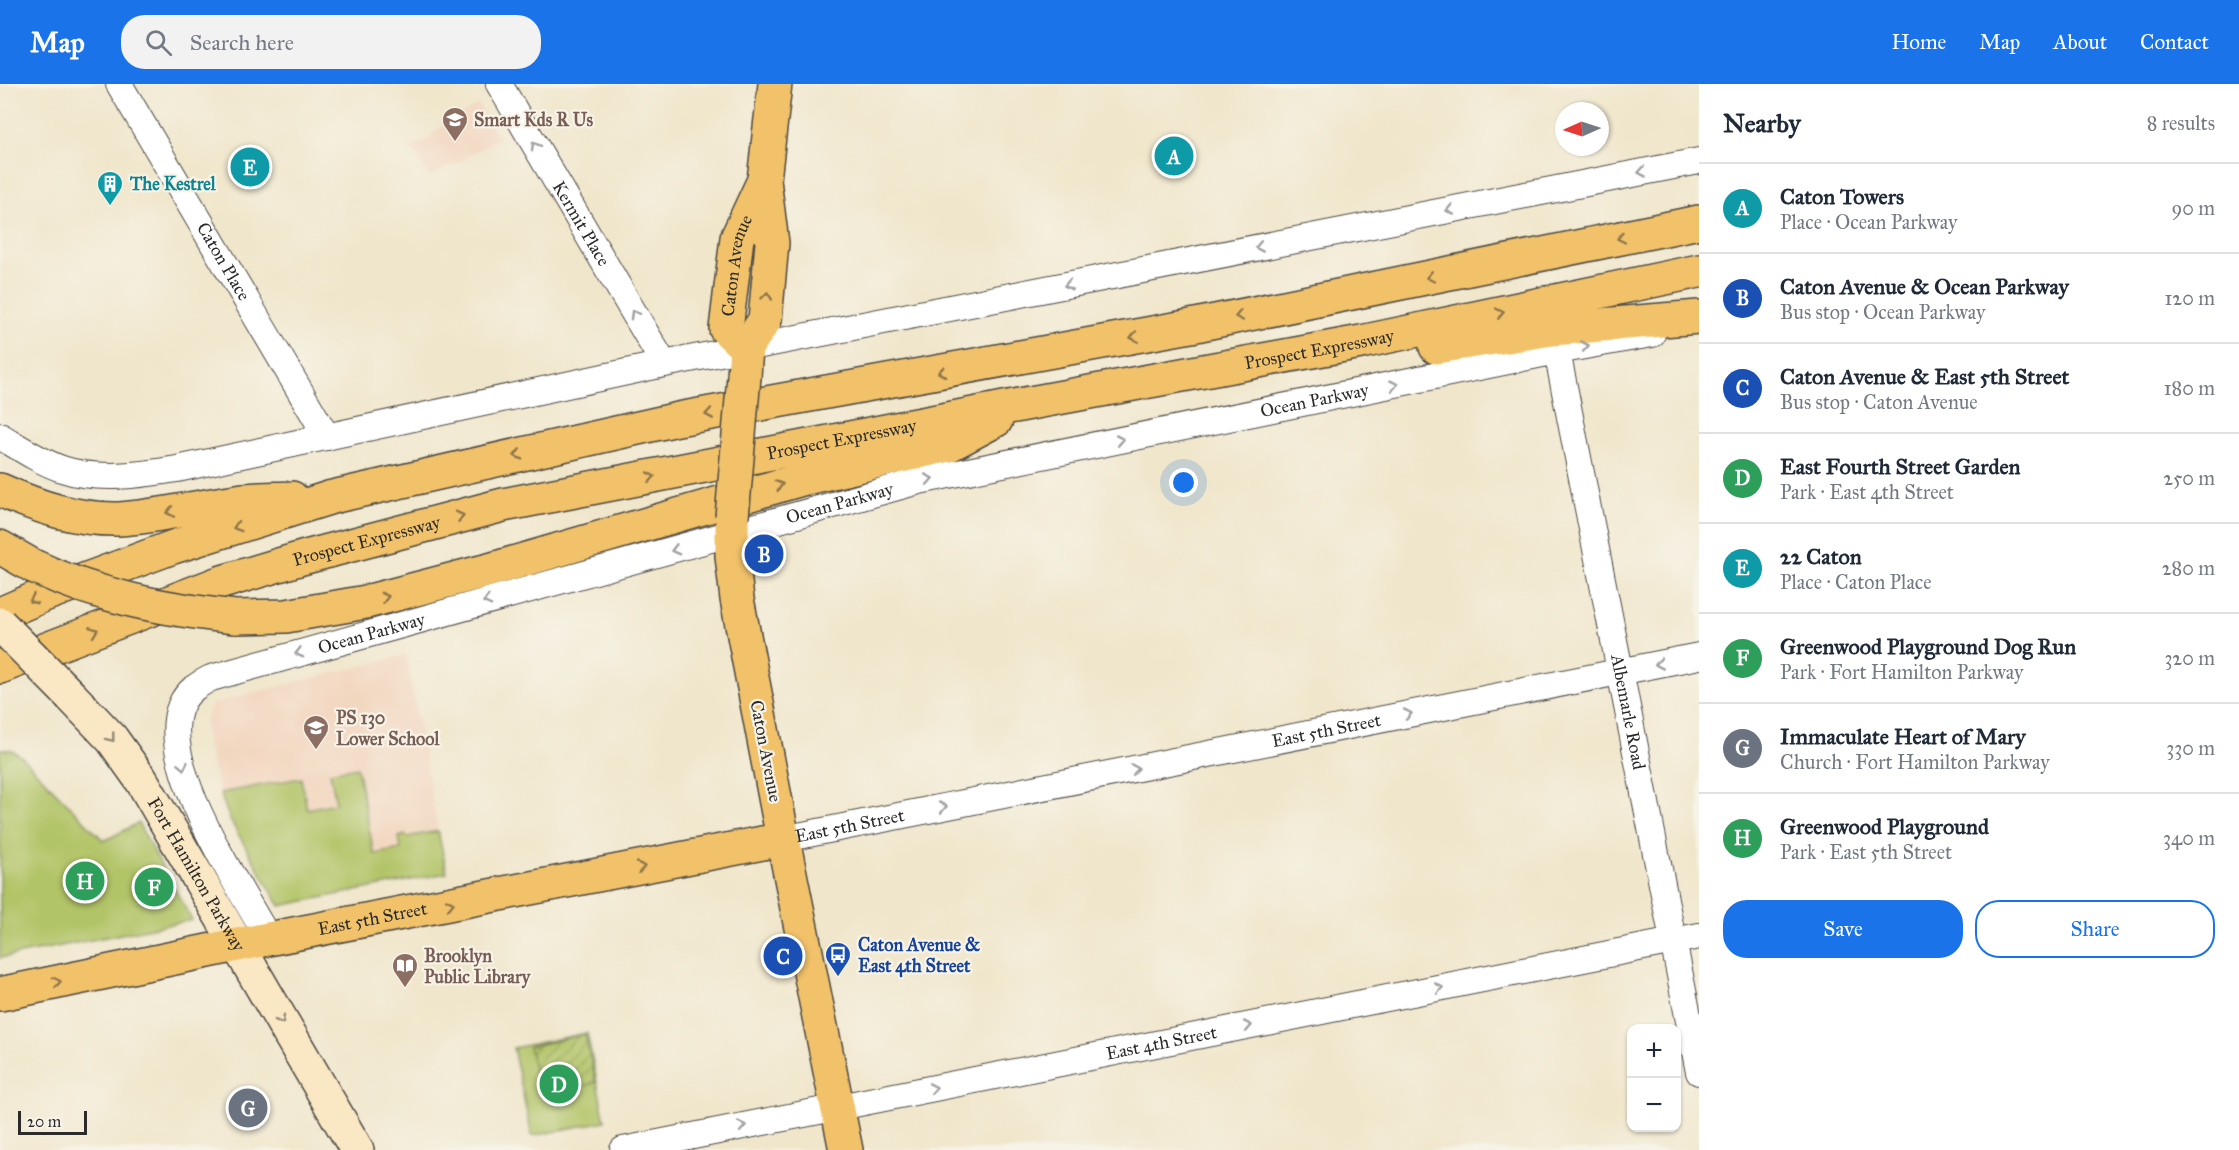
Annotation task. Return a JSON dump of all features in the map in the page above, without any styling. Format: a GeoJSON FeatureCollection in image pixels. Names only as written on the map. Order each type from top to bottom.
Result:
{"type":"FeatureCollection","features":[{"type":"Feature","properties":{"kind":"main road","name":"Caton Avenue"},"geometry":{"type":"LineString","coordinates":[[775,84],[764,180],[737,238],[726,328],[745,362],[732,526],[737,599],[846,1150]]}},
{"type":"Feature","properties":{"kind":"main road"},"geometry":{"type":"LineString","coordinates":[[0,614],[44,595],[173,547],[332,497],[678,420],[1191,326],[1699,222]]}},
{"type":"Feature","properties":{"kind":"main road","name":"Prospect Expressway"},"geometry":{"type":"LineString","coordinates":[[0,667],[222,582],[302,558],[502,505],[1361,342],[1699,271]]}},
{"type":"Feature","properties":{"kind":"main road"},"geometry":{"type":"LineString","coordinates":[[1361,342],[1411,351],[1552,329],[1699,317]]}},
{"type":"Feature","properties":{"kind":"main road"},"geometry":{"type":"LineString","coordinates":[[0,547],[60,578],[95,591],[140,603],[234,617],[286,616],[366,602],[477,573],[802,479],[950,445],[1025,404]]}},
{"type":"Feature","properties":{"kind":"main road"},"geometry":{"type":"LineString","coordinates":[[0,490],[31,504],[62,512],[118,519],[240,500],[332,497]]}},
{"type":"Feature","properties":{"kind":"main road","name":"Fort Hamilton Parkway"},"geometry":{"type":"LineString","coordinates":[[0,624],[112,739],[254,940],[357,1150]]}},
{"type":"Feature","properties":{"kind":"main road","name":"East 5th Street"},"geometry":{"type":"LineString","coordinates":[[0,994],[254,940],[783,839]]}},
{"type":"Feature","properties":{"kind":"street","name":"Caton Place"},"geometry":{"type":"LineString","coordinates":[[119,84],[327,437]]}},
{"type":"Feature","properties":{"kind":"street","name":"Kermit Place"},"geometry":{"type":"LineString","coordinates":[[499,84],[664,364]]}},
{"type":"Feature","properties":{"kind":"street"},"geometry":{"type":"LineString","coordinates":[[0,436],[37,459],[64,470],[94,475],[148,474],[664,364],[745,362],[1699,161]]}},
{"type":"Feature","properties":{"kind":"street","name":"Ocean Parkway"},"geometry":{"type":"LineString","coordinates":[[254,940],[185,778],[178,743],[177,726],[181,705],[197,684],[211,678],[732,526],[919,481],[1699,324]]}},
{"type":"Feature","properties":{"kind":"street","name":"Albemarle Road"},"geometry":{"type":"LineString","coordinates":[[1557,351],[1699,1072]]}},
{"type":"Feature","properties":{"kind":"street","name":"East 5th Street"},"geometry":{"type":"LineString","coordinates":[[783,839],[1699,656]]}},
{"type":"Feature","properties":{"kind":"street","name":"East 4th Street"},"geometry":{"type":"LineString","coordinates":[[623,1150],[1699,936]]}},
{"type":"Feature","properties":{"kind":"shaded area","name":"Smart Kds R Us"},"geometry":{"type":"Polygon","coordinates":[[[478,104],[499,138],[430,177],[412,148],[478,104]]]}},
{"type":"Feature","properties":{"kind":"shaded area","name":"PS 130 Lower School"},"geometry":{"type":"Polygon","coordinates":[[[406,655],[438,831],[400,837],[402,849],[374,854],[336,803],[307,809],[300,778],[220,793],[206,741],[205,720],[212,705],[406,655]]]}},
{"type":"Feature","properties":{"kind":"green space"},"geometry":{"type":"Polygon","coordinates":[[[0,749],[11,750],[21,756],[104,841],[138,823],[192,920],[0,958],[0,749]]]}},
{"type":"Feature","properties":{"kind":"green space"},"geometry":{"type":"Polygon","coordinates":[[[357,767],[374,854],[401,849],[399,837],[438,831],[447,873],[280,906],[230,820],[220,793],[301,778],[307,809],[336,803],[330,772],[357,767]]]}},
{"type":"Feature","properties":{"kind":"green space"},"geometry":{"type":"Polygon","coordinates":[[[587,1033],[605,1121],[532,1136],[513,1048],[587,1033]]]}},
{"type":"Feature","properties":{"kind":"green space"},"geometry":{"type":"Polygon","coordinates":[[[585,1034],[596,1083],[540,1095],[529,1047],[585,1034]]]}},
{"type":"Feature","properties":{"kind":"place","name":"Smart Kds R Us"},"geometry":{"type":"Point","coordinates":[455,143]}},
{"type":"Feature","properties":{"kind":"place","name":"Caton Towers"},"geometry":{"type":"Point","coordinates":[1174,156]}},
{"type":"Feature","properties":{"kind":"place","name":"22 Caton"},"geometry":{"type":"Point","coordinates":[250,167]}},
{"type":"Feature","properties":{"kind":"place","name":"The Kestrel"},"geometry":{"type":"Point","coordinates":[110,207]}},
{"type":"Feature","properties":{"kind":"place","name":"Caton Avenue & Ocean Parkway"},"geometry":{"type":"Point","coordinates":[764,554]}},
{"type":"Feature","properties":{"kind":"place","name":"PS 130 Lower School"},"geometry":{"type":"Point","coordinates":[316,751]}},
{"type":"Feature","properties":{"kind":"place","name":"Greenwood Playground"},"geometry":{"type":"Point","coordinates":[85,881]}},
{"type":"Feature","properties":{"kind":"place","name":"Greenwood Playground Dog Run"},"geometry":{"type":"Point","coordinates":[154,887]}},
{"type":"Feature","properties":{"kind":"place","name":"Caton Avenue & East 5th Street"},"geometry":{"type":"Point","coordinates":[783,956]}},
{"type":"Feature","properties":{"kind":"place","name":"Caton Avenue & East 4th Street"},"geometry":{"type":"Point","coordinates":[838,978]}},
{"type":"Feature","properties":{"kind":"place","name":"Brooklyn Public Library"},"geometry":{"type":"Point","coordinates":[405,989]}},
{"type":"Feature","properties":{"kind":"place","name":"East Fourth Street Garden"},"geometry":{"type":"Point","coordinates":[559,1084]}},
{"type":"Feature","properties":{"kind":"place","name":"Immaculate Heart of Mary"},"geometry":{"type":"Point","coordinates":[248,1108]}}]}
